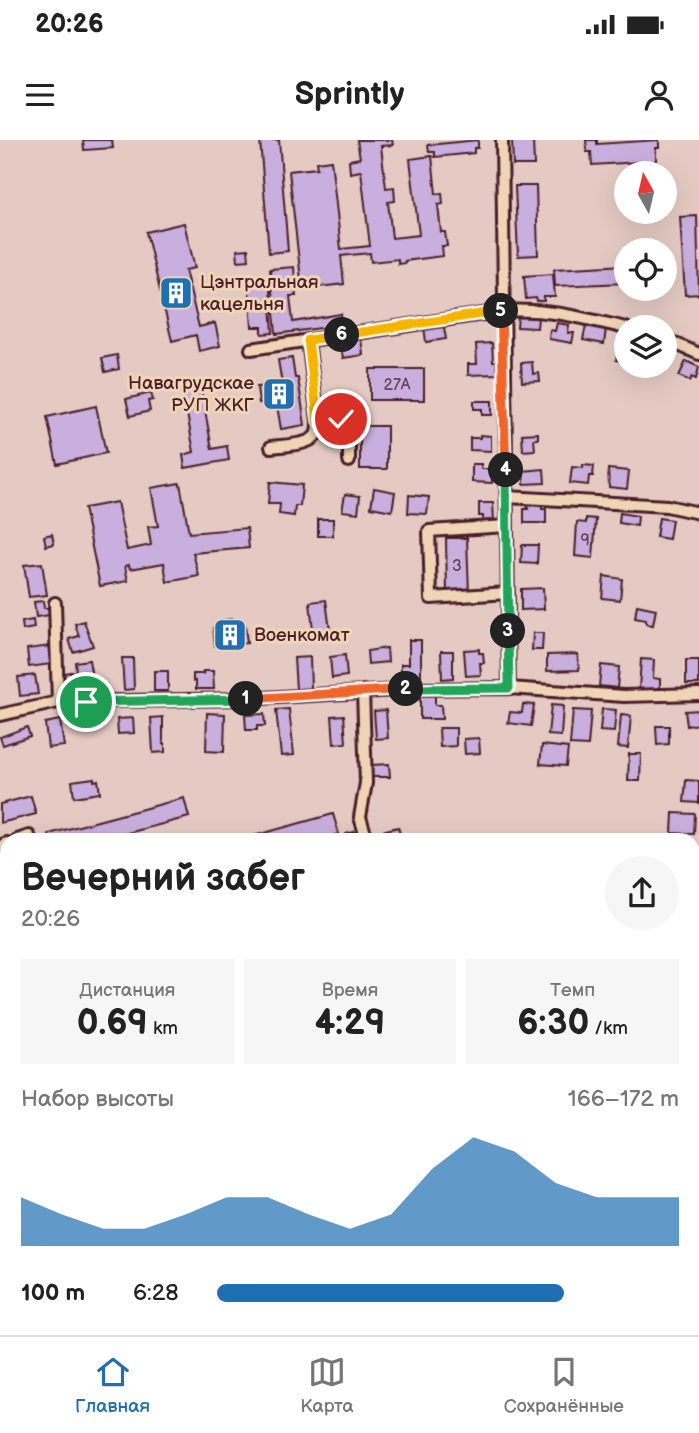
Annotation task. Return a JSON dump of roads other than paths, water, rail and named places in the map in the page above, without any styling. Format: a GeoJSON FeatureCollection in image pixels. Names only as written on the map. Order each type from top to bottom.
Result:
{"type":"FeatureCollection","features":[{"type":"Feature","properties":{"kind":"street"},"geometry":{"type":"LineString","coordinates":[[502,140],[509,688]]}},
{"type":"Feature","properties":{"kind":"street"},"geometry":{"type":"LineString","coordinates":[[251,349],[503,311],[550,311],[614,325]]}},
{"type":"Feature","properties":{"kind":"street"},"geometry":{"type":"LineString","coordinates":[[271,447],[312,439],[317,434],[318,421],[308,340]]}},
{"type":"Feature","properties":{"kind":"street"},"geometry":{"type":"LineString","coordinates":[[677,344],[699,354]]}},
{"type":"Feature","properties":{"kind":"street"},"geometry":{"type":"LineString","coordinates":[[318,421],[346,421],[349,425],[349,461]]}},
{"type":"Feature","properties":{"kind":"street"},"geometry":{"type":"LineString","coordinates":[[507,497],[667,506],[699,513]]}},
{"type":"Feature","properties":{"kind":"street"},"geometry":{"type":"LineString","coordinates":[[507,526],[429,531],[431,598],[508,593]]}},
{"type":"Feature","properties":{"kind":"street"},"geometry":{"type":"LineString","coordinates":[[55,603],[58,702]]}},
{"type":"Feature","properties":{"kind":"street"},"geometry":{"type":"LineString","coordinates":[[0,715],[58,702],[261,693],[509,688],[624,696],[699,694]]}},
{"type":"Feature","properties":{"kind":"street"},"geometry":{"type":"LineString","coordinates":[[363,691],[366,783],[360,817],[365,833]]}},
{"type":"Feature","properties":{"kind":"place","name":"Цэнтральная кацельня"},"geometry":{"type":"Point","coordinates":[176,293]}},
{"type":"Feature","properties":{"kind":"place","name":"Навагрудскае РУП ЖКГ"},"geometry":{"type":"Point","coordinates":[279,394]}},
{"type":"Feature","properties":{"kind":"place","name":"Военкомат"},"geometry":{"type":"Point","coordinates":[230,635]}}]}
